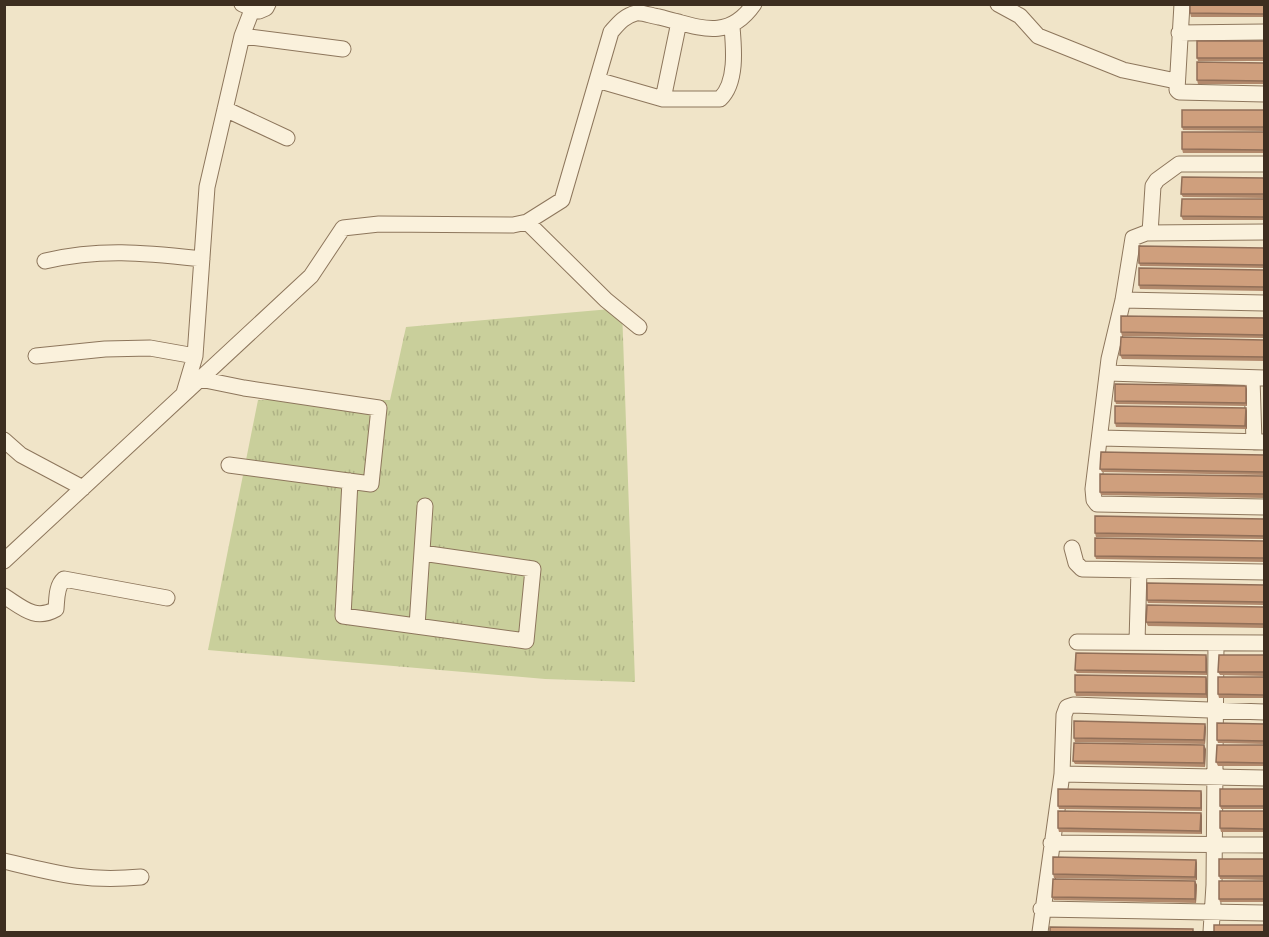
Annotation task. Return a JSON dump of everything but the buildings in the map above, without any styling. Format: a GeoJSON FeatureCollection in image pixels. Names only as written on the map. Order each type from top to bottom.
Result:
{"type":"FeatureCollection","features":[{"type":"Feature","properties":{"kind":"street"},"geometry":{"type":"LineString","coordinates":[[184,393],[195,356],[207,187],[247,7],[259,11],[267,8],[268,4]]}},
{"type":"Feature","properties":{"kind":"street"},"geometry":{"type":"LineString","coordinates":[[4,561],[311,276],[343,228],[378,224],[513,225],[527,222],[562,200],[611,32],[621,19],[638,13],[716,30],[732,27],[745,17],[754,4]]}},
{"type":"Feature","properties":{"kind":"street"},"geometry":{"type":"LineString","coordinates":[[998,4],[1020,16],[1038,36],[1123,70],[1176,81]]}},
{"type":"Feature","properties":{"kind":"street"},"geometry":{"type":"LineString","coordinates":[[1182,4],[1176,81],[1179,92],[1264,94]]}},
{"type":"Feature","properties":{"kind":"street"},"geometry":{"type":"LineString","coordinates":[[663,99],[679,22]]}},
{"type":"Feature","properties":{"kind":"street"},"geometry":{"type":"LineString","coordinates":[[597,80],[663,99],[720,99],[729,90],[734,48],[732,27]]}},
{"type":"Feature","properties":{"kind":"street"},"geometry":{"type":"LineString","coordinates":[[1179,33],[1264,32]]}},
{"type":"Feature","properties":{"kind":"street"},"geometry":{"type":"LineString","coordinates":[[242,36],[343,48]]}},
{"type":"Feature","properties":{"kind":"street"},"geometry":{"type":"LineString","coordinates":[[225,109],[287,138]]}},
{"type":"Feature","properties":{"kind":"street"},"geometry":{"type":"LineString","coordinates":[[1150,233],[1153,186],[1157,180],[1179,164],[1264,164]]}},
{"type":"Feature","properties":{"kind":"street"},"geometry":{"type":"LineString","coordinates":[[527,222],[606,300],[639,327]]}},
{"type":"Feature","properties":{"kind":"street"},"geometry":{"type":"LineString","coordinates":[[1264,232],[1140,233],[1132,238],[1124,300],[1108,373],[1093,489],[1094,500],[1097,504],[1264,507]]}},
{"type":"Feature","properties":{"kind":"street"},"geometry":{"type":"LineString","coordinates":[[45,261],[81,253],[132,252],[202,259]]}},
{"type":"Feature","properties":{"kind":"street"},"geometry":{"type":"LineString","coordinates":[[1124,300],[1264,303]]}},
{"type":"Feature","properties":{"kind":"street"},"geometry":{"type":"LineString","coordinates":[[36,356],[105,349],[150,348],[195,356]]}},
{"type":"Feature","properties":{"kind":"street"},"geometry":{"type":"LineString","coordinates":[[1101,438],[1259,442],[1258,378],[1108,373]]}},
{"type":"Feature","properties":{"kind":"street"},"geometry":{"type":"LineString","coordinates":[[200,379],[244,388],[378,408],[371,483],[229,465]]}},
{"type":"Feature","properties":{"kind":"street"},"geometry":{"type":"LineString","coordinates":[[4,440],[21,455],[83,488]]}},
{"type":"Feature","properties":{"kind":"street"},"geometry":{"type":"LineString","coordinates":[[350,481],[343,616],[526,641],[532,569],[422,553]]}},
{"type":"Feature","properties":{"kind":"street"},"geometry":{"type":"LineString","coordinates":[[417,626],[425,506]]}},
{"type":"Feature","properties":{"kind":"street"},"geometry":{"type":"LineString","coordinates":[[1072,548],[1076,563],[1082,569],[1264,572]]}},
{"type":"Feature","properties":{"kind":"street"},"geometry":{"type":"LineString","coordinates":[[1137,642],[1139,570]]}},
{"type":"Feature","properties":{"kind":"street"},"geometry":{"type":"LineString","coordinates":[[4,596],[35,616],[46,615],[56,609],[57,593],[60,582],[64,579],[167,598]]}},
{"type":"Feature","properties":{"kind":"street"},"geometry":{"type":"LineString","coordinates":[[1077,642],[1264,643]]}},
{"type":"Feature","properties":{"kind":"street"},"geometry":{"type":"LineString","coordinates":[[1210,933],[1214,844],[1216,643]]}},
{"type":"Feature","properties":{"kind":"street"},"geometry":{"type":"LineString","coordinates":[[1040,933],[1041,909],[1062,774],[1064,716],[1067,707],[1073,705],[1264,712]]}},
{"type":"Feature","properties":{"kind":"street"},"geometry":{"type":"LineString","coordinates":[[1062,774],[1264,778]]}},
{"type":"Feature","properties":{"kind":"street"},"geometry":{"type":"LineString","coordinates":[[1051,843],[1264,845]]}},
{"type":"Feature","properties":{"kind":"street"},"geometry":{"type":"LineString","coordinates":[[4,861],[72,878],[105,880],[141,877]]}},
{"type":"Feature","properties":{"kind":"street"},"geometry":{"type":"LineString","coordinates":[[1041,909],[1264,913]]}},
{"type":"Feature","properties":{"kind":"green space"},"geometry":{"type":"Polygon","coordinates":[[[622,308],[635,682],[545,679],[208,650],[258,400],[390,400],[406,327],[622,308]]]}}]}
